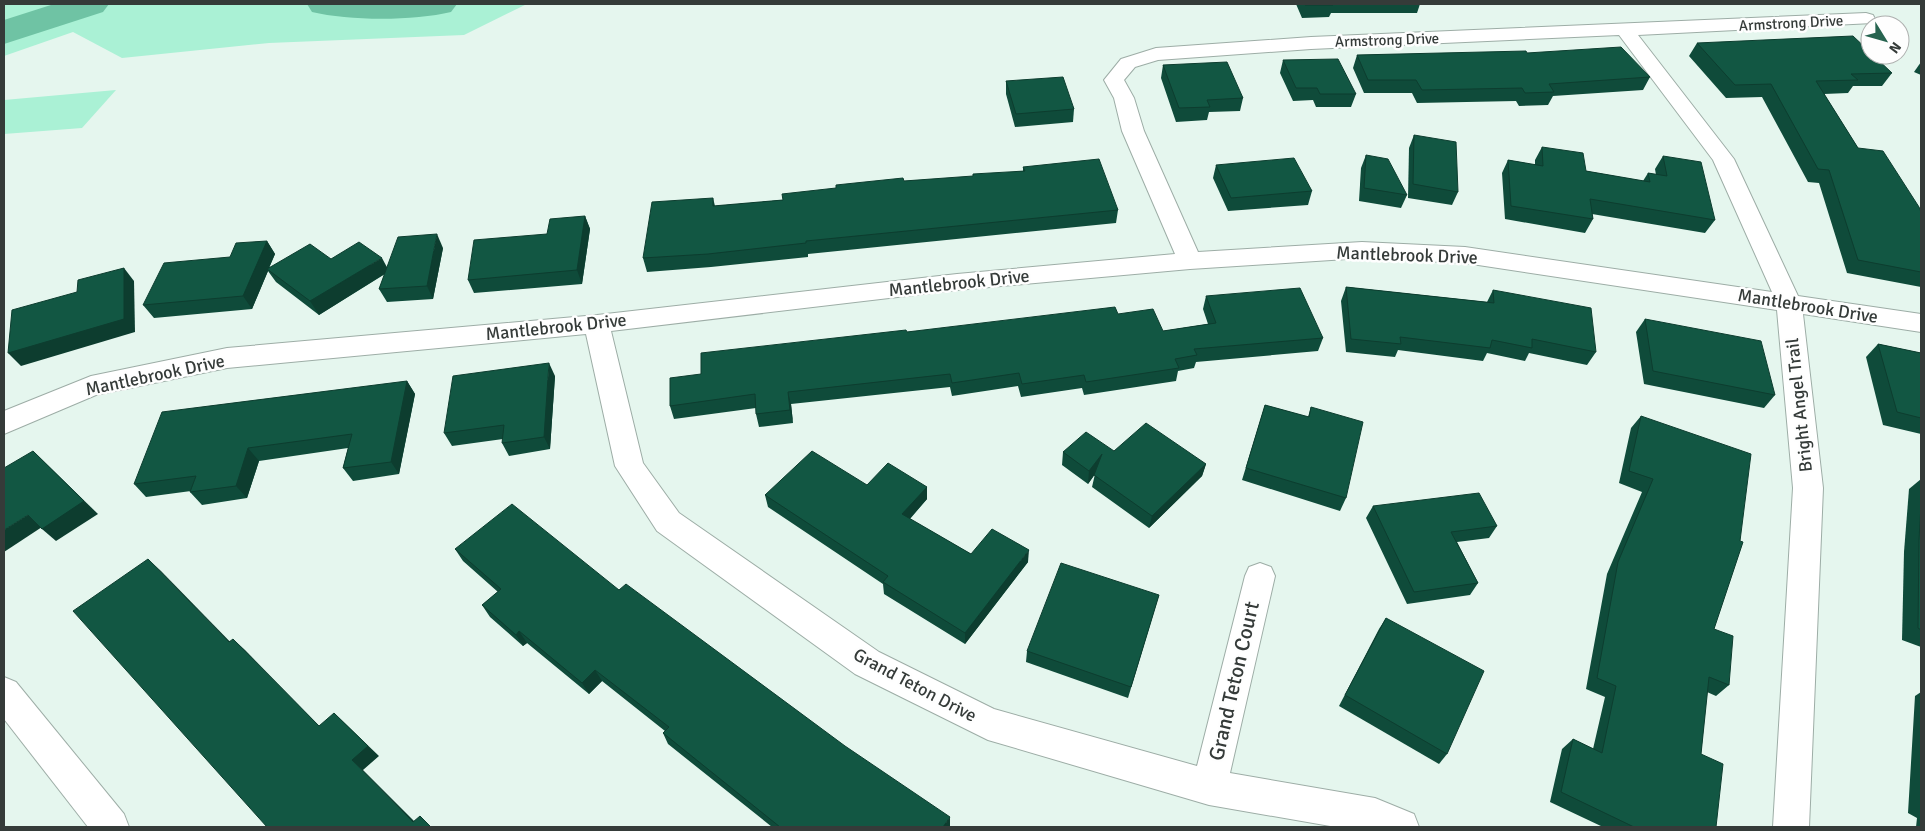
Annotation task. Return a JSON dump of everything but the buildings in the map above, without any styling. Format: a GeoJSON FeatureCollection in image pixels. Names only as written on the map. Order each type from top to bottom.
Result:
{"type":"FeatureCollection","features":[{"type":"Feature","properties":{"kind":"street","name":"Armstrong Drive"},"geometry":{"type":"LineString","coordinates":[[1190,261],[1133,131],[1124,98],[1114,80],[1128,63],[1156,54],[1301,44],[1860,19]]}},
{"type":"Feature","properties":{"kind":"street","name":"Bright Angel Trail"},"geometry":{"type":"LineString","coordinates":[[1625,30],[1723,159],[1789,302],[1808,488],[1791,827]]}},
{"type":"Feature","properties":{"kind":"street","name":"Mantlebrook Drive"},"geometry":{"type":"LineString","coordinates":[[4,422],[91,386],[227,358],[597,324],[957,282],[1190,261],[1362,250],[1465,255],[1921,323]]}},
{"type":"Feature","properties":{"kind":"street","name":"Grand Teton Drive"},"geometry":{"type":"LineString","coordinates":[[597,324],[629,466],[668,522],[867,663],[988,724],[1209,787],[1376,816],[1401,827]]}},
{"type":"Feature","properties":{"kind":"street","name":"Grand Teton Court"},"geometry":{"type":"LineString","coordinates":[[1209,787],[1260,576]]}},
{"type":"Feature","properties":{"kind":"street"},"geometry":{"type":"LineString","coordinates":[[4,693],[111,827]]}},
{"type":"Feature","properties":{"kind":"green space"},"geometry":{"type":"Polygon","coordinates":[[[4,4],[527,4],[464,35],[269,43],[122,58],[73,32],[4,56],[4,4]]]}},
{"type":"Feature","properties":{"kind":"green space"},"geometry":{"type":"Polygon","coordinates":[[[116,90],[82,128],[4,134],[4,100],[116,90]]]}},
{"type":"Feature","properties":{"kind":"waterway"},"geometry":{"type":"LineString","coordinates":[[4,33],[90,4]]}},
{"type":"Feature","properties":{"kind":"waterway"},"geometry":{"type":"LineString","coordinates":[[325,4],[362,7],[438,4]]}}]}
